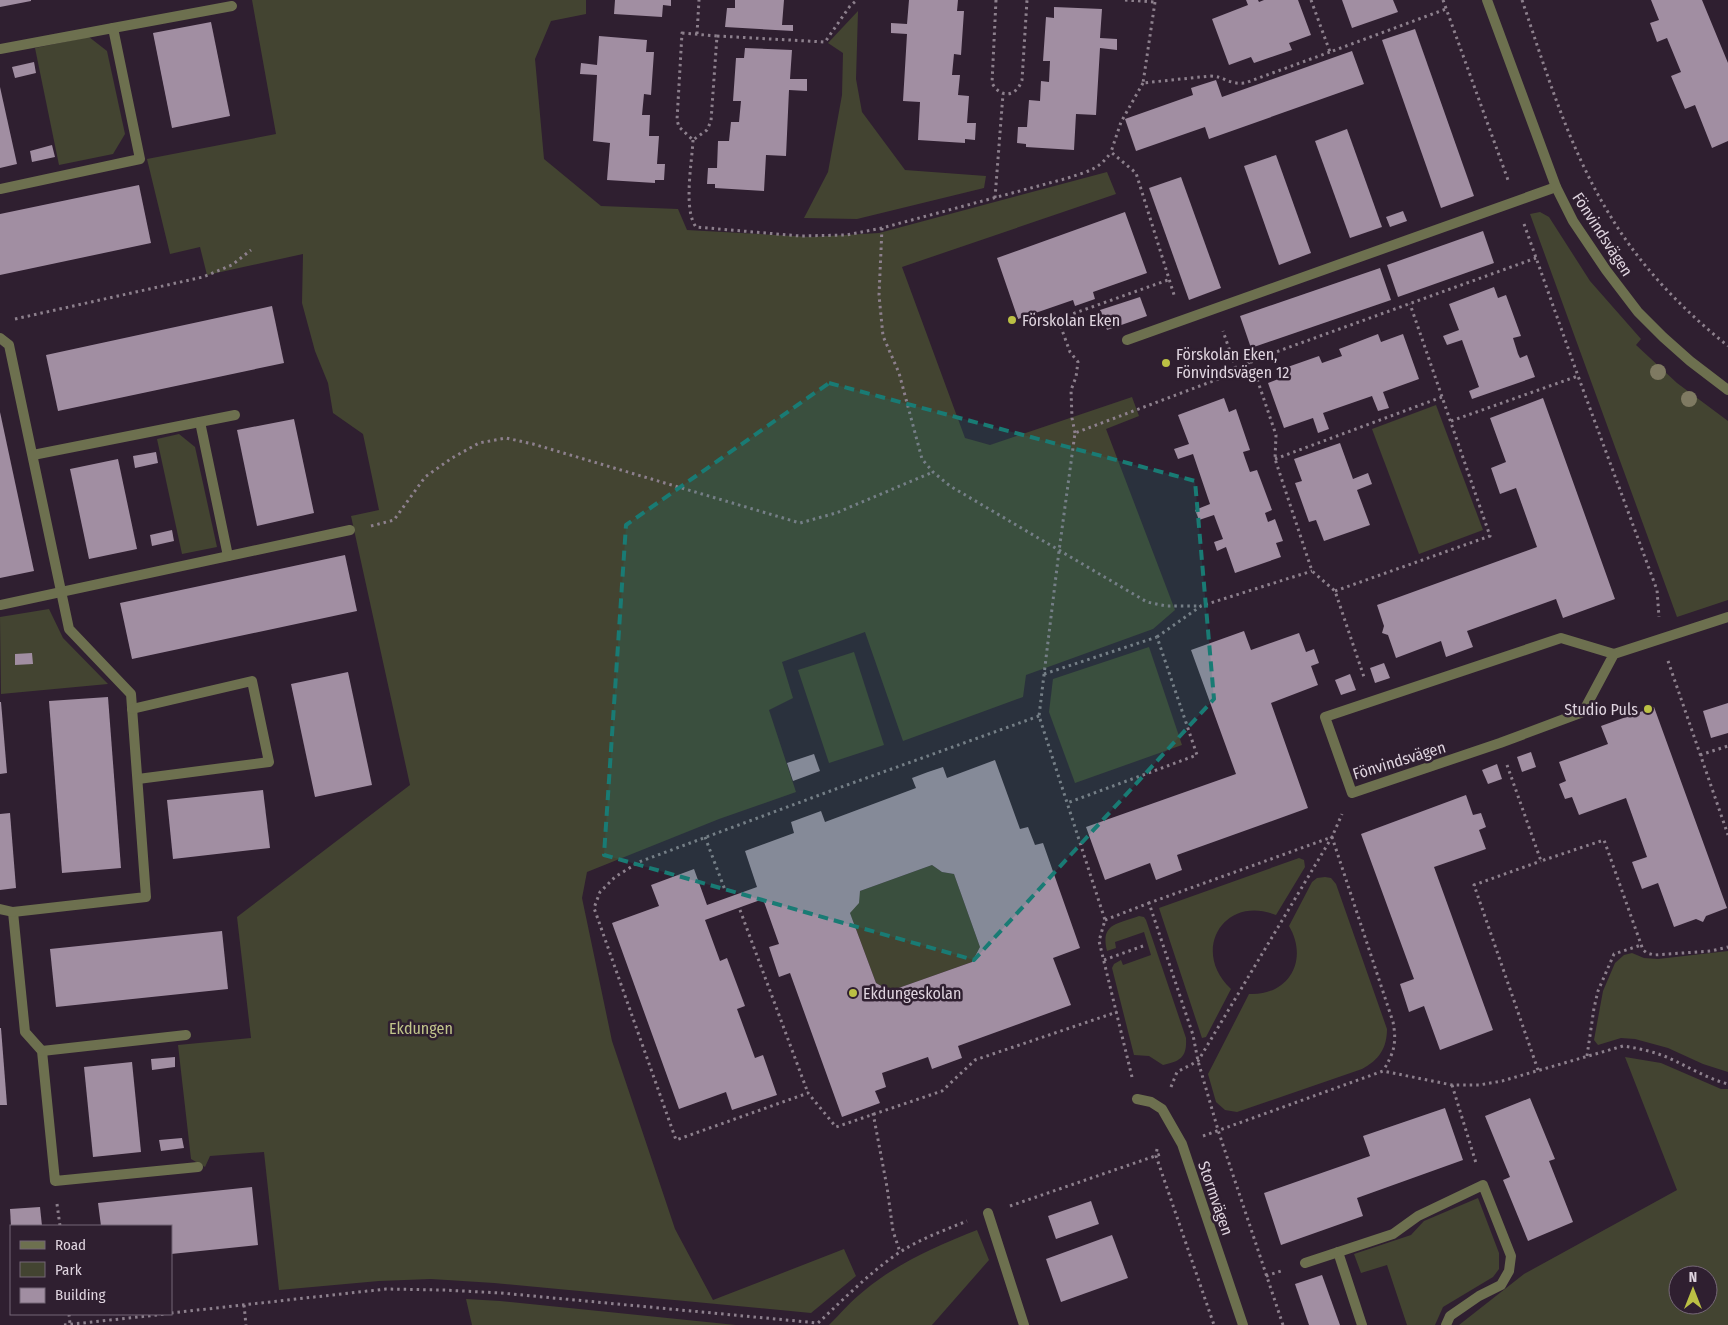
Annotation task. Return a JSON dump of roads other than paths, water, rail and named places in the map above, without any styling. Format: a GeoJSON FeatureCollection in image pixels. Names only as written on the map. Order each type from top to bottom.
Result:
{"type":"FeatureCollection","features":[{"type":"Feature","properties":{"kind":"street","name":"Fönvindsvägen"},"geometry":{"type":"LineString","coordinates":[[1487,0],[1556,187],[1573,221],[1606,270],[1638,312],[1690,361],[1728,390]]}},
{"type":"Feature","properties":{"kind":"street"},"geometry":{"type":"LineString","coordinates":[[0,49],[232,6]]}},
{"type":"Feature","properties":{"kind":"street"},"geometry":{"type":"LineString","coordinates":[[0,189],[140,159],[113,28]]}},
{"type":"Feature","properties":{"kind":"street"},"geometry":{"type":"LineString","coordinates":[[1127,340],[1556,187]]}},
{"type":"Feature","properties":{"kind":"street"},"geometry":{"type":"LineString","coordinates":[[0,338],[9,345],[69,629],[131,694],[146,897],[13,912],[0,909]]}},
{"type":"Feature","properties":{"kind":"street"},"geometry":{"type":"LineString","coordinates":[[33,455],[235,415]]}},
{"type":"Feature","properties":{"kind":"street"},"geometry":{"type":"LineString","coordinates":[[200,422],[228,556]]}},
{"type":"Feature","properties":{"kind":"street"},"geometry":{"type":"LineString","coordinates":[[0,605],[350,530]]}},
{"type":"Feature","properties":{"kind":"street"},"geometry":{"type":"LineString","coordinates":[[1614,654],[1728,617]]}},
{"type":"Feature","properties":{"kind":"street","name":"Fönvindsvägen"},"geometry":{"type":"LineString","coordinates":[[1561,638],[1614,654],[1583,712],[1500,743],[1352,793],[1325,718],[1561,638]]}},
{"type":"Feature","properties":{"kind":"street"},"geometry":{"type":"LineString","coordinates":[[132,709],[252,681],[269,762],[138,778]]}},
{"type":"Feature","properties":{"kind":"street"},"geometry":{"type":"LineString","coordinates":[[13,912],[26,1032],[42,1050],[55,1181],[198,1167]]}},
{"type":"Feature","properties":{"kind":"street"},"geometry":{"type":"LineString","coordinates":[[42,1050],[186,1036]]}},
{"type":"Feature","properties":{"kind":"street","name":"Stormvägen"},"geometry":{"type":"LineString","coordinates":[[1137,1099],[1151,1102],[1162,1109],[1182,1144],[1243,1325]]}},
{"type":"Feature","properties":{"kind":"street"},"geometry":{"type":"LineString","coordinates":[[1305,1263],[1393,1234],[1418,1216],[1483,1185],[1511,1256],[1509,1272],[1501,1285],[1479,1296],[1450,1316],[1446,1325]]}},
{"type":"Feature","properties":{"kind":"street"},"geometry":{"type":"LineString","coordinates":[[988,1213],[1024,1325]]}},
{"type":"Feature","properties":{"kind":"street"},"geometry":{"type":"LineString","coordinates":[[1338,1252],[1362,1325]]}},
{"type":"Feature","properties":{"kind":"place","name":"Förskolan Eken"},"geometry":{"type":"Point","coordinates":[1012,320]}},
{"type":"Feature","properties":{"kind":"place","name":"Förskolan Eken, Fönvindsvägen 12"},"geometry":{"type":"Point","coordinates":[1166,363]}},
{"type":"Feature","properties":{"kind":"place","name":"Studio Puls"},"geometry":{"type":"Point","coordinates":[1648,709]}},
{"type":"Feature","properties":{"kind":"place","name":"Ekdungeskolan"},"geometry":{"type":"Point","coordinates":[853,993]}},
{"type":"Feature","properties":{"kind":"park label","name":"Ekdungen"},"geometry":{"type":"Point","coordinates":[421,1028]}}]}
